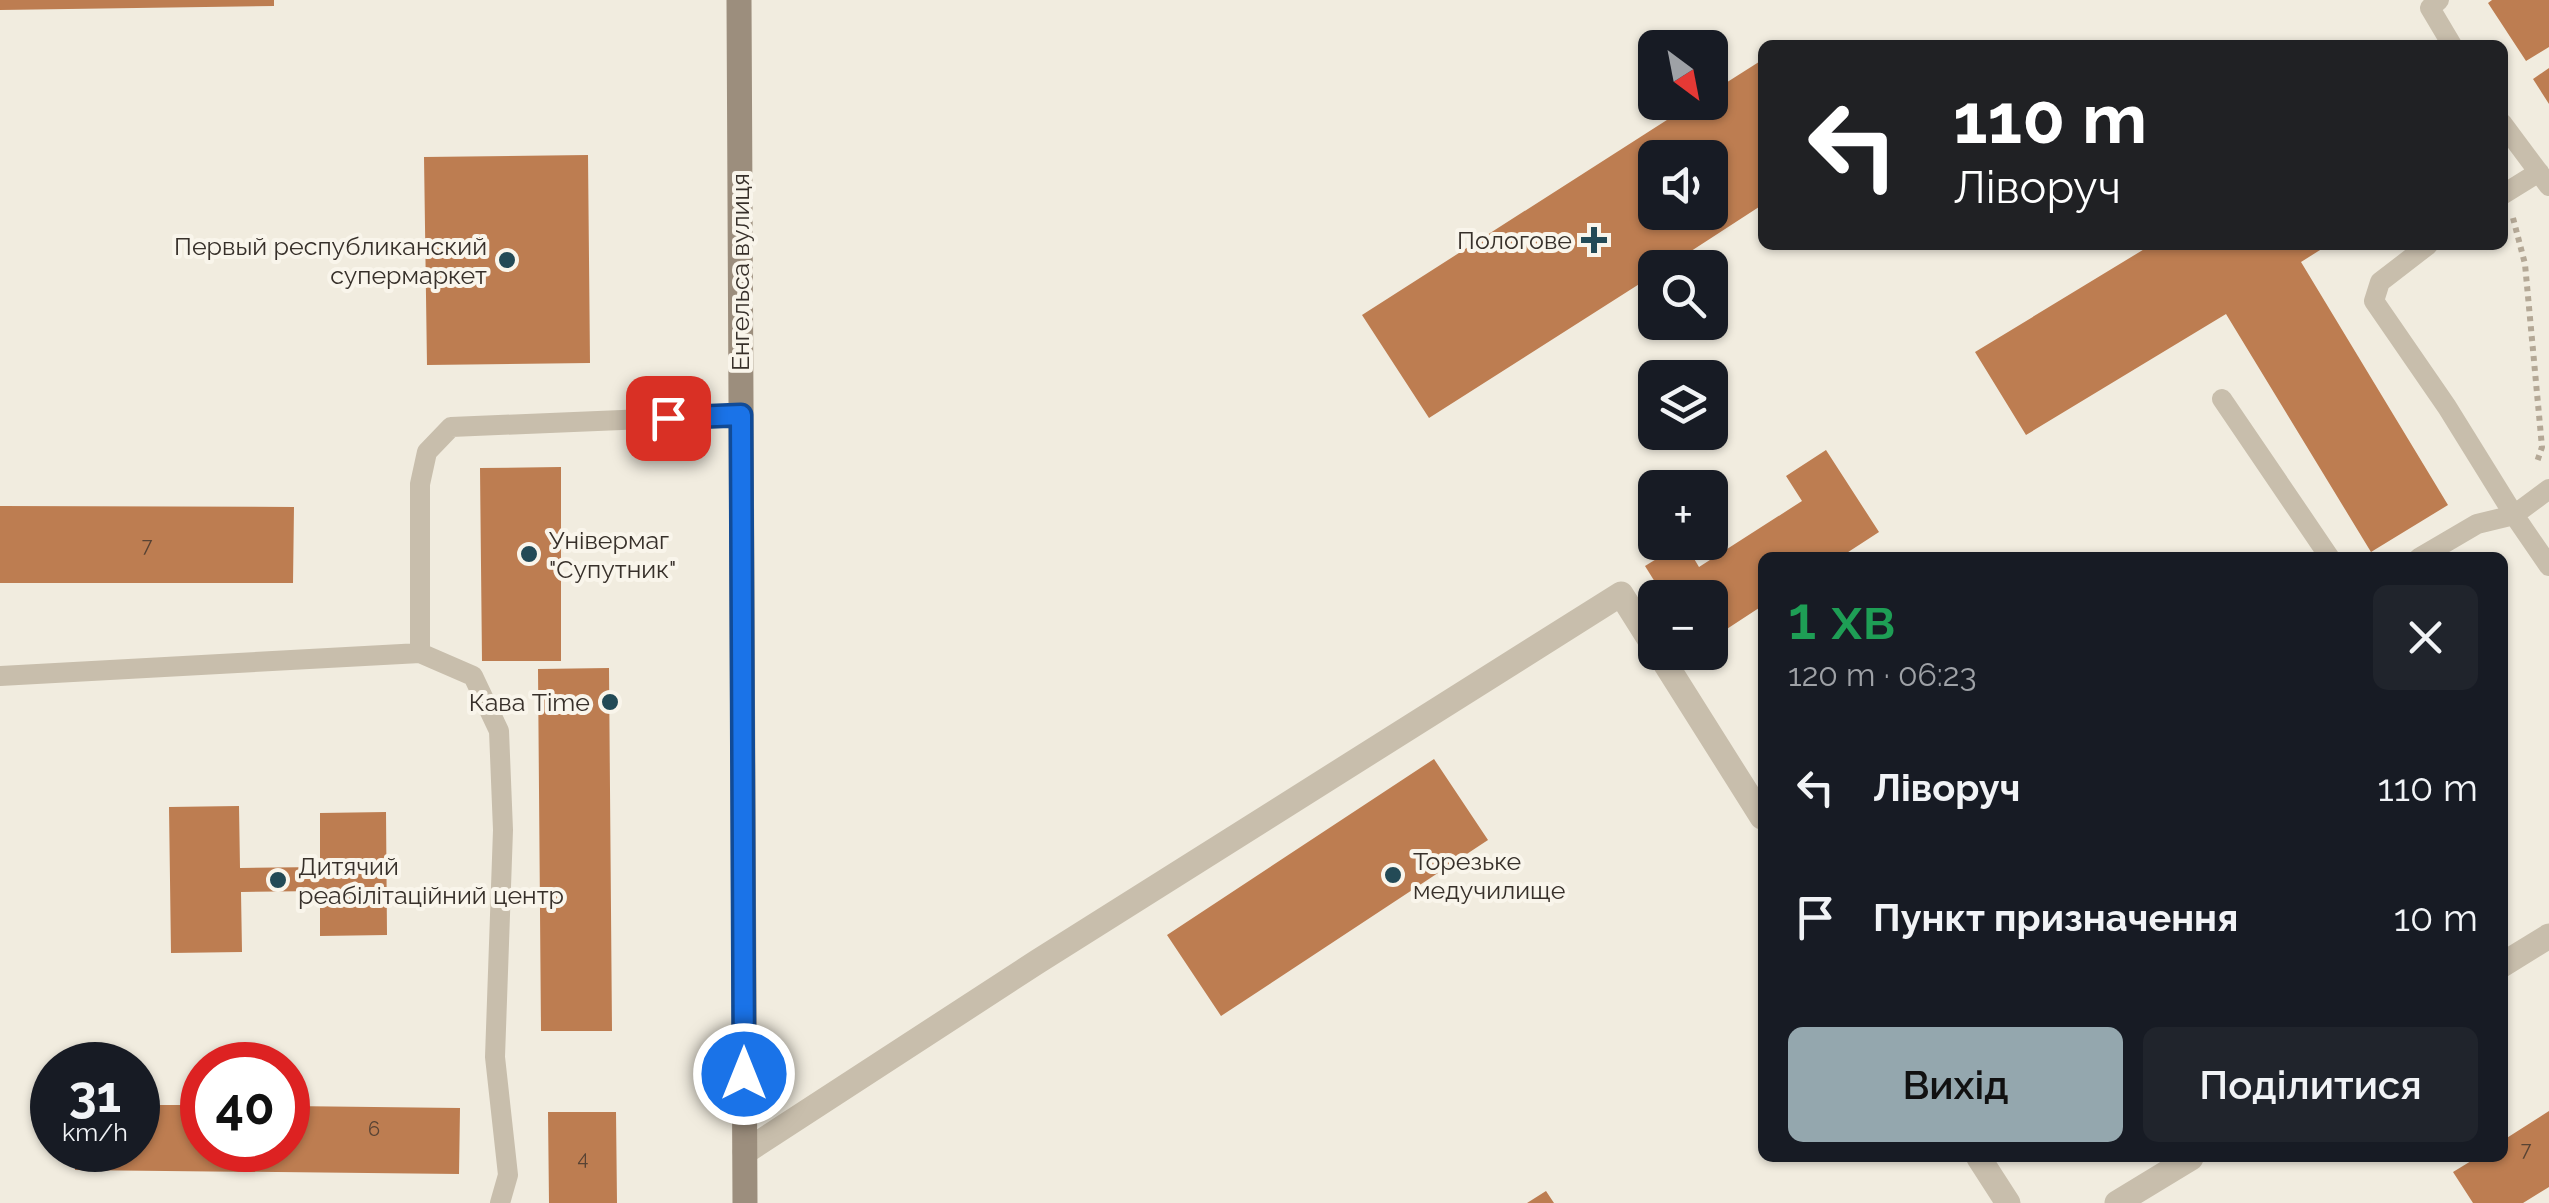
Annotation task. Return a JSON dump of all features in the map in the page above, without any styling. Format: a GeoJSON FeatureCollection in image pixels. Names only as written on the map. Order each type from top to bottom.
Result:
{"type":"FeatureCollection","features":[{"type":"Feature","properties":{"kind":"street","name":"Енгельса вулиця"},"geometry":{"type":"LineString","coordinates":[[739,0],[745,1203]]}},
{"type":"Feature","properties":{"kind":"street"},"geometry":{"type":"LineString","coordinates":[[745,1152],[1036,962],[1621,594],[1638,621]]}},
{"type":"Feature","properties":{"kind":"street"},"geometry":{"type":"LineString","coordinates":[[1669,670],[1758,811]]}},
{"type":"Feature","properties":{"kind":"street"},"geometry":{"type":"LineString","coordinates":[[2508,961],[2549,936]]}},
{"type":"Feature","properties":{"kind":"street"},"geometry":{"type":"LineString","coordinates":[[1982,1162],[2008,1203]]}},
{"type":"Feature","properties":{"kind":"street"},"geometry":{"type":"LineString","coordinates":[[2117,1203],[2184,1162]]}},
{"type":"Feature","properties":{"kind":"lane"},"geometry":{"type":"LineString","coordinates":[[2439,0],[2430,8],[2449,40]]}},
{"type":"Feature","properties":{"kind":"lane"},"geometry":{"type":"LineString","coordinates":[[2508,130],[2544,179],[2508,192]]}},
{"type":"Feature","properties":{"kind":"lane"},"geometry":{"type":"LineString","coordinates":[[2422,250],[2380,282],[2374,300],[2549,566]]}},
{"type":"Feature","properties":{"kind":"lane"},"geometry":{"type":"LineString","coordinates":[[2222,399],[2326,552]]}},
{"type":"Feature","properties":{"kind":"lane"},"geometry":{"type":"LineString","coordinates":[[420,653],[420,484],[428,452],[451,428],[741,415]]}},
{"type":"Feature","properties":{"kind":"lane"},"geometry":{"type":"LineString","coordinates":[[2429,552],[2476,524],[2514,515],[2549,488]]}},
{"type":"Feature","properties":{"kind":"lane"},"geometry":{"type":"LineString","coordinates":[[0,676],[420,653],[473,676],[499,730],[503,830],[495,1057],[508,1175],[500,1203]]}},
{"type":"Feature","properties":{"kind":"path"},"geometry":{"type":"LineString","coordinates":[[2508,207],[2525,264],[2542,447],[2514,515]]}},
{"type":"Feature","properties":{"kind":"building"},"geometry":{"type":"Polygon","coordinates":[[[0,0],[274,0],[274,6],[0,10],[0,0]]]}},
{"type":"Feature","properties":{"kind":"building"},"geometry":{"type":"Polygon","coordinates":[[[2549,0],[2549,47],[2526,61],[2488,3],[2549,0]]]}},
{"type":"Feature","properties":{"kind":"building","name":"Пологове"},"geometry":{"type":"Polygon","coordinates":[[[1758,63],[1758,208],[1728,227],[1728,140],[1638,140],[1638,230],[1724,230],[1693,250],[1638,250],[1638,285],[1429,418],[1362,315],[1667,120],[1728,120],[1728,82],[1758,63]]]}},
{"type":"Feature","properties":{"kind":"building"},"geometry":{"type":"Polygon","coordinates":[[[2549,68],[2549,104],[2533,79],[2549,68]]]}},
{"type":"Feature","properties":{"kind":"building","name":"Первый республиканский супермаркет"},"geometry":{"type":"Polygon","coordinates":[[[588,155],[590,363],[427,365],[424,157],[588,155]]]}},
{"type":"Feature","properties":{"kind":"building"},"geometry":{"type":"Polygon","coordinates":[[[2143,250],[2320,250],[2301,262],[2448,505],[2371,552],[2226,314],[2026,435],[1975,352],[2143,250]]]}},
{"type":"Feature","properties":{"kind":"building"},"geometry":{"type":"Polygon","coordinates":[[[1826,450],[1879,532],[1848,552],[1758,552],[1758,609],[1728,628],[1728,580],[1654,580],[1645,566],[1655,560],[1695,560],[1699,567],[1710,560],[1728,560],[1728,548],[1802,501],[1786,476],[1826,450]]]}},
{"type":"Feature","properties":{"kind":"building"},"geometry":{"type":"Polygon","coordinates":[[[561,467],[561,661],[482,661],[480,468],[561,467]]]}},
{"type":"Feature","properties":{"kind":"building"},"geometry":{"type":"Polygon","coordinates":[[[0,506],[294,507],[293,583],[0,583],[0,506]]]}},
{"type":"Feature","properties":{"kind":"building"},"geometry":{"type":"Polygon","coordinates":[[[609,668],[612,1031],[541,1031],[538,669],[609,668]]]}},
{"type":"Feature","properties":{"kind":"building"},"geometry":{"type":"Polygon","coordinates":[[[1434,759],[1488,840],[1221,1016],[1167,935],[1434,759]]]}},
{"type":"Feature","properties":{"kind":"building","name":"Дитячий реабілітаційний центр"},"geometry":{"type":"Polygon","coordinates":[[[239,806],[240,868],[320,867],[320,813],[386,812],[387,935],[320,936],[320,891],[241,892],[242,952],[171,953],[169,807],[239,806]]]}},
{"type":"Feature","properties":{"kind":"building"},"geometry":{"type":"Polygon","coordinates":[[[160,1105],[180,1105],[180,1171],[160,1171],[160,1105]]]}},
{"type":"Feature","properties":{"kind":"building"},"geometry":{"type":"Polygon","coordinates":[[[310,1106],[460,1108],[459,1174],[267,1172],[310,1172],[310,1106]]]}},
{"type":"Feature","properties":{"kind":"building"},"geometry":{"type":"Polygon","coordinates":[[[2549,1111],[2549,1187],[2523,1203],[2473,1203],[2453,1172],[2469,1162],[2508,1162],[2508,1137],[2549,1111]]]}},
{"type":"Feature","properties":{"kind":"building"},"geometry":{"type":"Polygon","coordinates":[[[548,1112],[616,1112],[617,1203],[549,1203],[548,1112]]]}},
{"type":"Feature","properties":{"kind":"building"},"geometry":{"type":"Polygon","coordinates":[[[1546,1191],[1554,1203],[1527,1203],[1546,1191]]]}},
{"type":"Feature","properties":{"kind":"place","name":"Пологове"},"geometry":{"type":"Point","coordinates":[1594,240]}},
{"type":"Feature","properties":{"kind":"place","name":"Первый республиканский супермаркет"},"geometry":{"type":"Point","coordinates":[507,260]}},
{"type":"Feature","properties":{"kind":"place","name":"Універмаг \"Супутник\""},"geometry":{"type":"Point","coordinates":[529,554]}},
{"type":"Feature","properties":{"kind":"place","name":"Кава Time"},"geometry":{"type":"Point","coordinates":[610,702]}},
{"type":"Feature","properties":{"kind":"place","name":"Торезьке медучилище"},"geometry":{"type":"Point","coordinates":[1393,875]}},
{"type":"Feature","properties":{"kind":"place","name":"Дитячий реабілітаційний центр"},"geometry":{"type":"Point","coordinates":[278,880]}},
{"type":"Feature","properties":{"kind":"route"},"geometry":{"type":"LineString","coordinates":[[668,418],[741,415],[744,1074]]}}]}
